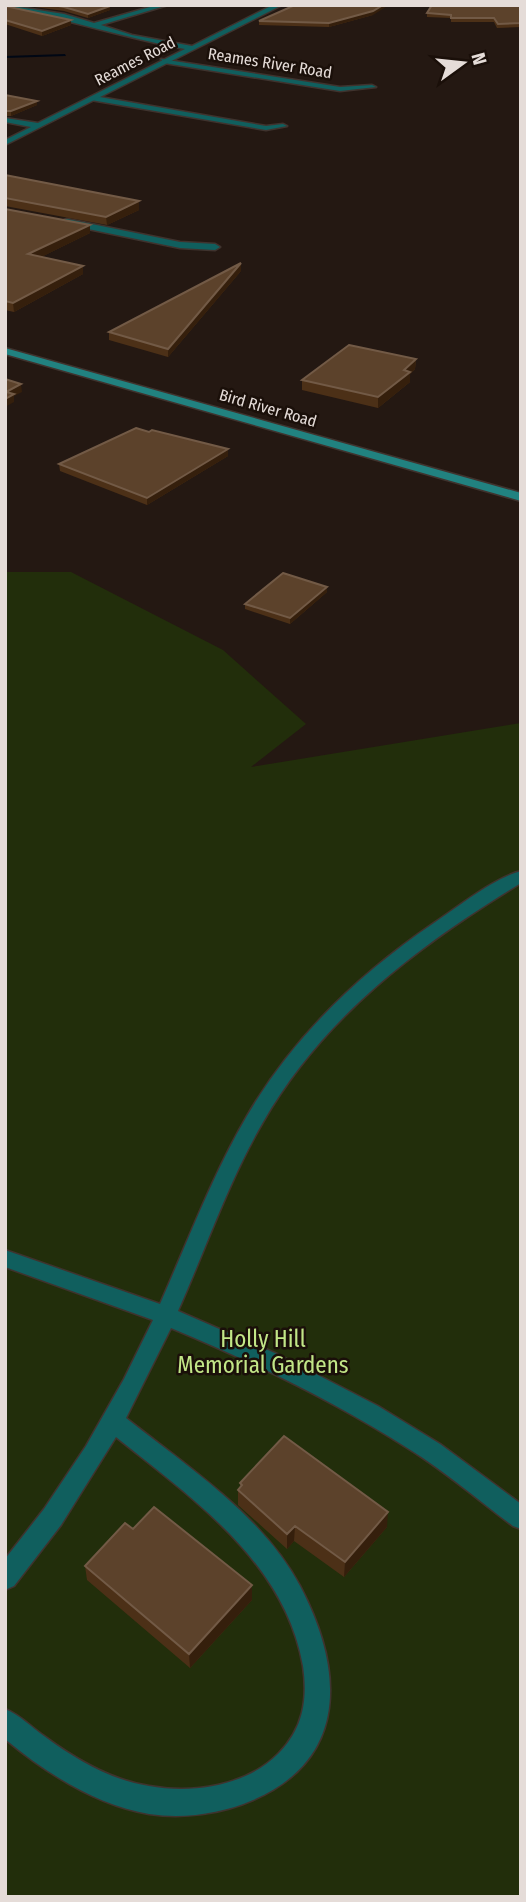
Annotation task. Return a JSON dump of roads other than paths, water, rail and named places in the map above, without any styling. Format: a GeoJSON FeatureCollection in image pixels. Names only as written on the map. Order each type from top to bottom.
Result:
{"type":"FeatureCollection","features":[{"type":"Feature","properties":{"kind":"street"},"geometry":{"type":"LineString","coordinates":[[95,25],[165,5]]}},
{"type":"Feature","properties":{"kind":"street","name":"Reames Road"},"geometry":{"type":"LineString","coordinates":[[5,144],[279,5]]}},
{"type":"Feature","properties":{"kind":"street"},"geometry":{"type":"LineString","coordinates":[[5,6],[95,25],[131,37],[190,48]]}},
{"type":"Feature","properties":{"kind":"street","name":"Reames River Road"},"geometry":{"type":"LineString","coordinates":[[164,61],[340,89],[372,87]]}},
{"type":"Feature","properties":{"kind":"street"},"geometry":{"type":"LineString","coordinates":[[94,98],[266,128],[283,126]]}},
{"type":"Feature","properties":{"kind":"street"},"geometry":{"type":"LineString","coordinates":[[5,120],[38,126]]}},
{"type":"Feature","properties":{"kind":"street"},"geometry":{"type":"LineString","coordinates":[[50,219],[180,245],[215,247]]}},
{"type":"Feature","properties":{"kind":"street","name":"Bird River Road"},"geometry":{"type":"LineString","coordinates":[[5,351],[521,497]]}},
{"type":"Feature","properties":{"kind":"street"},"geometry":{"type":"LineString","coordinates":[[5,1578],[69,1496],[114,1422],[166,1316],[215,1201],[254,1124],[290,1064],[330,1016],[365,982],[451,917],[521,876]]}},
{"type":"Feature","properties":{"kind":"street"},"geometry":{"type":"LineString","coordinates":[[5,1258],[83,1283],[166,1316],[339,1396],[420,1443],[521,1518]]}},
{"type":"Feature","properties":{"kind":"street"},"geometry":{"type":"LineString","coordinates":[[5,1722],[89,1782],[148,1800],[188,1803],[238,1794],[272,1776],[309,1734],[318,1705],[314,1664],[300,1615],[281,1577],[206,1497],[114,1422]]}},
{"type":"Feature","properties":{"kind":"waterway"},"geometry":{"type":"LineString","coordinates":[[5,57],[65,55]]}},
{"type":"Feature","properties":{"kind":"park label","name":"Holly Hill Memorial Gardens"},"geometry":{"type":"Point","coordinates":[263,1352]}}]}
